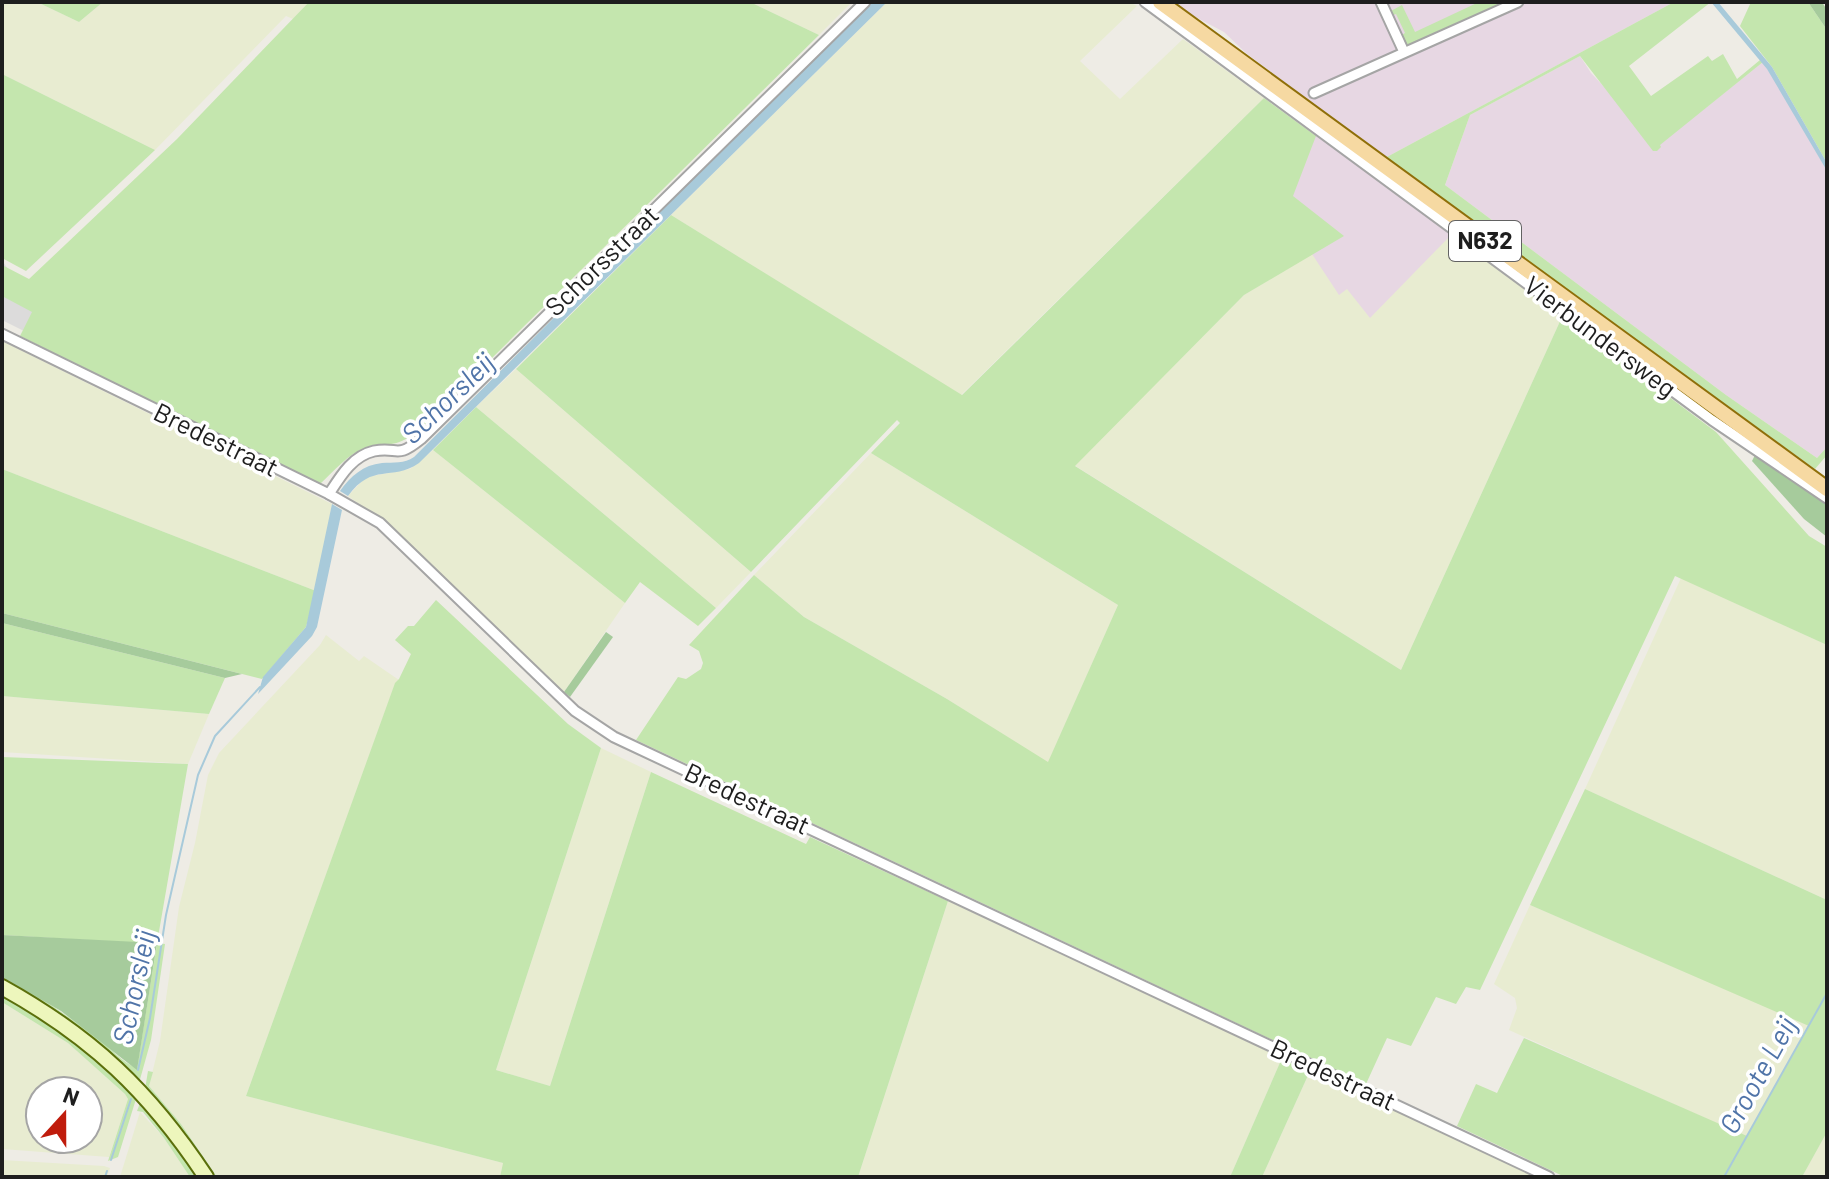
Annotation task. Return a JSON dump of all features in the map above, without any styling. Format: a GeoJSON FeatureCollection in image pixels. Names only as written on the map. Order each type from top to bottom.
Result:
{"type":"FeatureCollection","features":[{"type":"Feature","properties":{"kind":"main road","name":"Vierbundersweg"},"geometry":{"type":"LineString","coordinates":[[1160,2],[1188,28],[1715,416],[1827,489]]}},
{"type":"Feature","properties":{"kind":"main road"},"geometry":{"type":"LineString","coordinates":[[2,987],[74,1032],[113,1063],[161,1113],[206,1177]]}},
{"type":"Feature","properties":{"kind":"street","name":"Schorsstraat"},"geometry":{"type":"LineString","coordinates":[[329,494],[345,470],[362,457],[375,451],[400,452],[421,439],[865,2]]}},
{"type":"Feature","properties":{"kind":"street","name":"Vierbundersweg"},"geometry":{"type":"LineString","coordinates":[[1145,2],[1188,28]]}},
{"type":"Feature","properties":{"kind":"street"},"geometry":{"type":"LineString","coordinates":[[1381,2],[1404,52]]}},
{"type":"Feature","properties":{"kind":"street"},"geometry":{"type":"LineString","coordinates":[[1314,93],[1518,2]]}},
{"type":"Feature","properties":{"kind":"street","name":"Bredestraat"},"geometry":{"type":"LineString","coordinates":[[2,334],[329,494],[380,523],[575,711],[614,737],[1549,1177]]}},
{"type":"Feature","properties":{"kind":"street","name":"Vierbundersweg"},"geometry":{"type":"LineString","coordinates":[[1753,443],[1827,498]]}},
{"type":"Feature","properties":{"kind":"shaded area"},"geometry":{"type":"Polygon","coordinates":[[[1167,2],[1674,2],[1385,158],[1246,53],[1224,32],[1167,2]]]}},
{"type":"Feature","properties":{"kind":"shaded area"},"geometry":{"type":"Polygon","coordinates":[[[1580,56],[1591,73],[1659,145],[1763,62],[1790,105],[1827,171],[1827,447],[1817,458],[1726,395],[1445,185],[1470,115],[1580,56]]]}},
{"type":"Feature","properties":{"kind":"shaded area"},"geometry":{"type":"Polygon","coordinates":[[[1322,128],[1456,228],[1453,239],[1364,327],[1305,255],[1287,197],[1289,166],[1322,128]]]}},
{"type":"Feature","properties":{"kind":"shaded area"},"geometry":{"type":"Polygon","coordinates":[[[2,260],[33,308],[32,335],[2,320],[2,260]]]}},
{"type":"Feature","properties":{"kind":"green space"},"geometry":{"type":"Polygon","coordinates":[[[2,2],[37,2],[79,22],[103,2],[309,2],[293,19],[286,16],[155,150],[2,74],[2,2]]]}},
{"type":"Feature","properties":{"kind":"green space"},"geometry":{"type":"Polygon","coordinates":[[[37,2],[103,2],[79,22],[37,2]]]}},
{"type":"Feature","properties":{"kind":"green space"},"geometry":{"type":"Polygon","coordinates":[[[309,2],[750,2],[819,35],[419,430],[396,443],[374,446],[353,454],[320,484],[20,336],[32,312],[2,296],[2,265],[29,279],[177,139],[309,2]]]}},
{"type":"Feature","properties":{"kind":"green space"},"geometry":{"type":"Polygon","coordinates":[[[750,2],[852,2],[819,35],[750,2]]]}},
{"type":"Feature","properties":{"kind":"green space"},"geometry":{"type":"Polygon","coordinates":[[[887,2],[1131,3],[1137,6],[1080,61],[1120,99],[1183,39],[1264,98],[961,395],[671,215],[887,2]]]}},
{"type":"Feature","properties":{"kind":"green space"},"geometry":{"type":"Polygon","coordinates":[[[1479,2],[1504,2],[1407,46],[1400,36],[1405,33],[1396,14],[1391,16],[1389,12],[1402,5],[1415,32],[1479,2]]]}},
{"type":"Feature","properties":{"kind":"green space"},"geometry":{"type":"Polygon","coordinates":[[[1674,2],[1711,2],[1629,66],[1651,96],[1708,56],[1712,61],[1723,54],[1737,79],[1760,60],[1763,62],[1660,145],[1657,151],[1653,151],[1580,56],[1470,115],[1445,185],[1726,395],[1817,458],[1827,447],[1827,455],[1815,469],[1385,158],[1674,2]]]}},
{"type":"Feature","properties":{"kind":"green space"},"geometry":{"type":"Polygon","coordinates":[[[1751,2],[1808,2],[1827,30],[1827,163],[1772,67],[1740,26],[1751,2]]]}},
{"type":"Feature","properties":{"kind":"green space"},"geometry":{"type":"Polygon","coordinates":[[[1808,2],[1822,2],[1827,10],[1827,30],[1808,2]]]}},
{"type":"Feature","properties":{"kind":"green space"},"geometry":{"type":"Polygon","coordinates":[[[2,74],[155,150],[26,271],[2,258],[2,74]]]}},
{"type":"Feature","properties":{"kind":"green space"},"geometry":{"type":"Polygon","coordinates":[[[1264,98],[1316,136],[1293,196],[1344,236],[1244,295],[1075,466],[1401,670],[1562,317],[1716,432],[1809,536],[1827,547],[1827,645],[1675,576],[1480,990],[1466,987],[1456,1004],[1436,997],[1411,1046],[1387,1038],[1366,1084],[636,740],[678,677],[686,679],[701,669],[703,663],[699,651],[689,645],[754,575],[804,617],[947,699],[1048,762],[1118,605],[871,453],[900,423],[897,420],[751,572],[516,369],[671,215],[962,395],[1264,98]]]}},
{"type":"Feature","properties":{"kind":"green space"},"geometry":{"type":"Polygon","coordinates":[[[1451,235],[1562,317],[1401,670],[1074,465],[1244,295],[1312,254],[1339,295],[1347,289],[1370,318],[1451,235]]]}},
{"type":"Feature","properties":{"kind":"green space"},"geometry":{"type":"Polygon","coordinates":[[[2,341],[332,504],[316,591],[2,469],[2,341]]]}},
{"type":"Feature","properties":{"kind":"green space"},"geometry":{"type":"Polygon","coordinates":[[[516,369],[751,572],[716,608],[476,407],[516,369]]]}},
{"type":"Feature","properties":{"kind":"green space"},"geometry":{"type":"Polygon","coordinates":[[[476,407],[716,608],[698,626],[640,582],[625,603],[433,450],[476,407]]]}},
{"type":"Feature","properties":{"kind":"green space"},"geometry":{"type":"Polygon","coordinates":[[[433,450],[625,603],[564,692],[385,523],[348,496],[366,477],[410,469],[433,450]]]}},
{"type":"Feature","properties":{"kind":"green space"},"geometry":{"type":"Polygon","coordinates":[[[871,453],[1118,605],[1048,763],[947,699],[804,617],[754,575],[871,453]]]}},
{"type":"Feature","properties":{"kind":"green space"},"geometry":{"type":"Polygon","coordinates":[[[1755,455],[1827,503],[1827,537],[1804,519],[1752,461],[1755,455]]]}},
{"type":"Feature","properties":{"kind":"green space"},"geometry":{"type":"Polygon","coordinates":[[[2,469],[316,591],[306,627],[262,679],[2,613],[2,469]]]}},
{"type":"Feature","properties":{"kind":"green space"},"geometry":{"type":"Polygon","coordinates":[[[1681,578],[1827,645],[1827,900],[1585,789],[1681,578]]]}},
{"type":"Feature","properties":{"kind":"green space"},"geometry":{"type":"Polygon","coordinates":[[[436,600],[568,724],[601,748],[496,1070],[550,1086],[651,772],[806,844],[810,837],[948,901],[858,1177],[500,1177],[503,1163],[246,1096],[395,683],[411,654],[395,640],[408,626],[414,626],[436,600]]]}},
{"type":"Feature","properties":{"kind":"green space"},"geometry":{"type":"Polygon","coordinates":[[[2,613],[242,674],[225,678],[2,623],[2,613]]]}},
{"type":"Feature","properties":{"kind":"green space"},"geometry":{"type":"Polygon","coordinates":[[[2,623],[225,678],[209,714],[2,696],[2,623]]]}},
{"type":"Feature","properties":{"kind":"green space"},"geometry":{"type":"Polygon","coordinates":[[[606,632],[613,637],[570,697],[564,692],[606,632]]]}},
{"type":"Feature","properties":{"kind":"green space"},"geometry":{"type":"Polygon","coordinates":[[[326,635],[359,661],[364,656],[399,680],[246,1096],[503,1163],[500,1177],[217,1177],[181,1124],[149,1086],[160,1041],[179,907],[208,775],[219,753],[326,635]]]}},
{"type":"Feature","properties":{"kind":"green space"},"geometry":{"type":"Polygon","coordinates":[[[2,696],[209,714],[188,764],[2,752],[2,696]]]}},
{"type":"Feature","properties":{"kind":"green space"},"geometry":{"type":"Polygon","coordinates":[[[601,748],[651,772],[550,1086],[496,1070],[601,748]]]}},
{"type":"Feature","properties":{"kind":"green space"},"geometry":{"type":"Polygon","coordinates":[[[2,757],[188,764],[157,943],[165,944],[151,1040],[139,1083],[2,983],[2,977],[63,1013],[137,1068],[157,944],[2,935],[2,757]]]}},
{"type":"Feature","properties":{"kind":"green space"},"geometry":{"type":"Polygon","coordinates":[[[1585,789],[1827,900],[1827,1132],[1802,1177],[1565,1177],[1457,1126],[1476,1084],[1497,1093],[1524,1038],[1747,1136],[1809,1026],[1530,905],[1585,789]]]}},
{"type":"Feature","properties":{"kind":"green space"},"geometry":{"type":"Polygon","coordinates":[[[948,901],[1282,1058],[1230,1177],[858,1177],[948,901]]]}},
{"type":"Feature","properties":{"kind":"green space"},"geometry":{"type":"Polygon","coordinates":[[[1530,905],[1809,1025],[1747,1137],[1509,1030],[1517,1008],[1515,998],[1494,984],[1530,905]]]}},
{"type":"Feature","properties":{"kind":"green space"},"geometry":{"type":"Polygon","coordinates":[[[2,935],[157,943],[137,1070],[61,1011],[2,977],[2,935]]]}},
{"type":"Feature","properties":{"kind":"green space"},"geometry":{"type":"Polygon","coordinates":[[[2,997],[74,1042],[136,1099],[118,1157],[108,1161],[128,1099],[125,1094],[68,1043],[2,1002],[2,997]]]}},
{"type":"Feature","properties":{"kind":"green space"},"geometry":{"type":"Polygon","coordinates":[[[2,1002],[68,1043],[104,1075],[24,1075],[24,1151],[2,1149],[2,1002]]]}},
{"type":"Feature","properties":{"kind":"green space"},"geometry":{"type":"Polygon","coordinates":[[[1282,1058],[1310,1071],[1262,1177],[1230,1177],[1282,1058]]]}},
{"type":"Feature","properties":{"kind":"green space"},"geometry":{"type":"Polygon","coordinates":[[[148,1071],[153,1072],[149,1086],[181,1124],[217,1177],[211,1177],[145,1089],[148,1071]]]}},
{"type":"Feature","properties":{"kind":"green space"},"geometry":{"type":"Polygon","coordinates":[[[1310,1071],[1537,1177],[1262,1177],[1310,1071]]]}},
{"type":"Feature","properties":{"kind":"green space"},"geometry":{"type":"Polygon","coordinates":[[[104,1075],[128,1099],[109,1157],[82,1155],[104,1155],[104,1075]]]}},
{"type":"Feature","properties":{"kind":"green space"},"geometry":{"type":"Polygon","coordinates":[[[140,1103],[196,1177],[190,1177],[164,1138],[143,1112],[137,1111],[140,1103]]]}},
{"type":"Feature","properties":{"kind":"green space"},"geometry":{"type":"Polygon","coordinates":[[[140,1112],[164,1138],[190,1177],[120,1177],[140,1112]]]}},
{"type":"Feature","properties":{"kind":"green space"},"geometry":{"type":"Polygon","coordinates":[[[1827,1132],[1827,1177],[1802,1177],[1827,1132]]]}},
{"type":"Feature","properties":{"kind":"green space"},"geometry":{"type":"Polygon","coordinates":[[[2,1160],[110,1168],[107,1177],[2,1177],[2,1160]]]}},
{"type":"Feature","properties":{"kind":"water"},"geometry":{"type":"Polygon","coordinates":[[[871,2],[887,2],[419,463],[366,479],[348,496],[340,491],[353,476],[369,466],[403,462],[414,457],[871,2]]]}},
{"type":"Feature","properties":{"kind":"water"},"geometry":{"type":"Polygon","coordinates":[[[1711,2],[1718,2],[1772,67],[1827,163],[1827,171],[1767,69],[1711,2]]]}},
{"type":"Feature","properties":{"kind":"water"},"geometry":{"type":"Polygon","coordinates":[[[332,504],[342,510],[317,627],[258,694],[263,677],[306,627],[332,504]]]}},
{"type":"Feature","properties":{"kind":"waterway","name":"Schorsleij"},"geometry":{"type":"LineString","coordinates":[[138,1070],[150,1018],[166,915],[198,775],[215,736],[260,687]]}},
{"type":"Feature","properties":{"kind":"waterway","name":"Groote Leij"},"geometry":{"type":"LineString","coordinates":[[1724,1177],[1827,993]]}},
{"type":"Feature","properties":{"kind":"waterway","name":"Schorsleij"},"geometry":{"type":"LineString","coordinates":[[111,1160],[131,1099]]}},
{"type":"Feature","properties":{"kind":"waterway","name":"Schorsleij"},"geometry":{"type":"LineString","coordinates":[[105,1177],[107,1171]]}}]}
